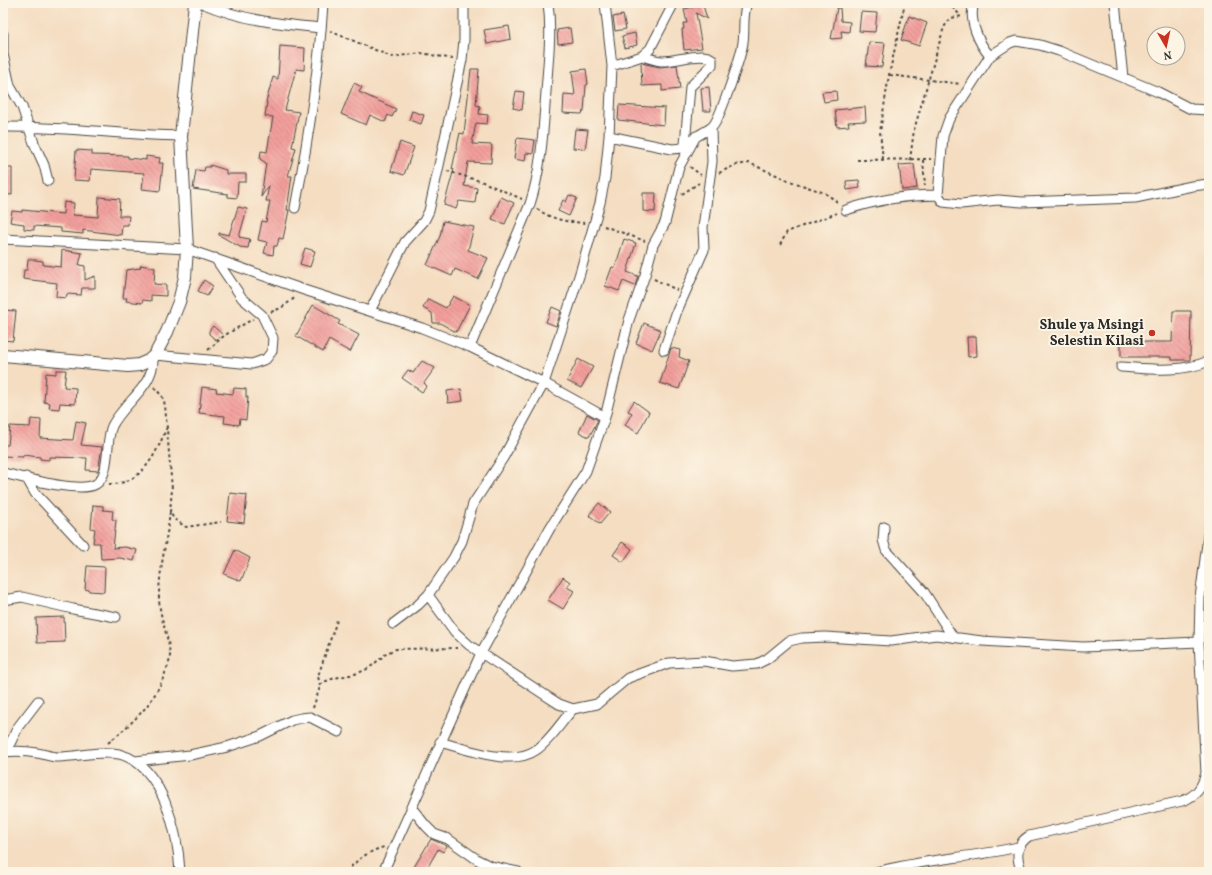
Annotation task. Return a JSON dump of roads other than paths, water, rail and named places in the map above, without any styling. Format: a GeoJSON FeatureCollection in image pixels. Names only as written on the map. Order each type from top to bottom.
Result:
{"type":"FeatureCollection","features":[{"type":"Feature","properties":{"kind":"street"},"geometry":{"type":"LineString","coordinates":[[3,472],[66,486],[86,487],[96,484],[102,477],[106,464],[112,428],[117,418],[147,381],[153,370],[154,356],[167,332],[179,302],[185,277],[187,249],[181,136],[195,3]]}},
{"type":"Feature","properties":{"kind":"street"},"geometry":{"type":"LineString","coordinates":[[202,3],[224,13],[248,19],[276,24],[321,28]]}},
{"type":"Feature","properties":{"kind":"street"},"geometry":{"type":"LineString","coordinates":[[295,208],[307,140],[323,3]]}},
{"type":"Feature","properties":{"kind":"street"},"geometry":{"type":"LineString","coordinates":[[370,311],[405,242],[424,221],[429,211],[440,168],[462,60],[464,40],[464,3]]}},
{"type":"Feature","properties":{"kind":"street"},"geometry":{"type":"LineString","coordinates":[[470,347],[530,204],[537,182],[541,161],[550,38],[548,3]]}},
{"type":"Feature","properties":{"kind":"street"},"geometry":{"type":"LineString","coordinates":[[393,624],[418,605],[428,595],[454,557],[462,541],[473,504],[504,458],[544,383],[580,273],[605,178],[609,136],[612,66],[605,3]]}},
{"type":"Feature","properties":{"kind":"street"},"geometry":{"type":"LineString","coordinates":[[612,66],[642,56],[650,49],[674,3]]}},
{"type":"Feature","properties":{"kind":"street"},"geometry":{"type":"LineString","coordinates":[[609,136],[679,150],[696,136],[711,128],[721,111],[741,54],[743,43],[744,10],[746,3]]}},
{"type":"Feature","properties":{"kind":"street"},"geometry":{"type":"LineString","coordinates":[[974,3],[973,17],[982,47],[990,56]]}},
{"type":"Feature","properties":{"kind":"street"},"geometry":{"type":"LineString","coordinates":[[1116,3],[1123,77]]}},
{"type":"Feature","properties":{"kind":"street"},"geometry":{"type":"LineString","coordinates":[[3,34],[3,53],[10,86],[22,107],[34,144],[44,165],[48,181]]}},
{"type":"Feature","properties":{"kind":"street"},"geometry":{"type":"LineString","coordinates":[[1209,110],[1191,109],[1158,92],[1059,51],[1040,45],[1016,41],[1010,43],[990,56],[980,69],[946,127],[943,136],[938,195],[943,202],[961,204],[998,200],[1022,202],[1103,200],[1136,198],[1192,186],[1209,184]]}},
{"type":"Feature","properties":{"kind":"street"},"geometry":{"type":"LineString","coordinates":[[642,56],[662,61],[698,56],[709,56],[712,59],[712,65],[690,88],[685,144]]}},
{"type":"Feature","properties":{"kind":"street"},"geometry":{"type":"LineString","coordinates":[[3,127],[29,126],[68,128],[115,134],[181,136]]}},
{"type":"Feature","properties":{"kind":"street"},"geometry":{"type":"LineString","coordinates":[[664,350],[677,311],[686,295],[704,250],[703,217],[713,149],[711,128]]}},
{"type":"Feature","properties":{"kind":"street"},"geometry":{"type":"LineString","coordinates":[[383,872],[481,653],[550,528],[586,471],[605,417],[629,320],[645,275],[653,245],[665,223],[679,167],[696,136]]}},
{"type":"Feature","properties":{"kind":"street"},"geometry":{"type":"LineString","coordinates":[[846,210],[872,201],[938,195]]}},
{"type":"Feature","properties":{"kind":"street"},"geometry":{"type":"LineString","coordinates":[[3,239],[187,249],[304,290],[422,328],[470,347],[544,383],[605,417]]}},
{"type":"Feature","properties":{"kind":"street"},"geometry":{"type":"LineString","coordinates":[[3,356],[128,366],[140,365],[154,356],[252,364],[266,359],[272,351],[273,338],[262,315],[242,298],[214,258]]}},
{"type":"Feature","properties":{"kind":"street"},"geometry":{"type":"LineString","coordinates":[[1121,367],[1175,370],[1195,367],[1209,361]]}},
{"type":"Feature","properties":{"kind":"street"},"geometry":{"type":"LineString","coordinates":[[26,477],[36,492],[83,545]]}},
{"type":"Feature","properties":{"kind":"street"},"geometry":{"type":"LineString","coordinates":[[884,527],[883,540],[886,550],[924,592],[953,637]]}},
{"type":"Feature","properties":{"kind":"street"},"geometry":{"type":"LineString","coordinates":[[1022,872],[1019,864],[1018,847],[1022,840],[1036,833],[1182,801],[1195,796],[1203,784],[1206,773],[1198,642],[1200,598],[1209,528]]}},
{"type":"Feature","properties":{"kind":"street"},"geometry":{"type":"LineString","coordinates":[[428,595],[455,632],[471,646],[559,704],[573,709],[597,704],[628,678],[669,663],[704,661],[732,666],[757,664],[767,659],[789,641],[802,638],[825,637],[891,641],[936,635],[982,641],[1083,648],[1198,642]]}},
{"type":"Feature","properties":{"kind":"street"},"geometry":{"type":"LineString","coordinates":[[3,600],[22,597],[73,610],[116,616]]}},
{"type":"Feature","properties":{"kind":"street"},"geometry":{"type":"LineString","coordinates":[[38,701],[18,726],[5,752],[36,753],[55,757],[74,757],[96,752],[119,754],[135,761],[143,767],[158,788],[168,808],[180,872]]}},
{"type":"Feature","properties":{"kind":"street"},"geometry":{"type":"LineString","coordinates":[[440,742],[500,757],[512,758],[524,756],[535,751],[544,744],[573,709]]}},
{"type":"Feature","properties":{"kind":"street"},"geometry":{"type":"LineString","coordinates":[[135,761],[190,755],[227,747],[260,736],[292,720],[310,717],[339,732]]}},
{"type":"Feature","properties":{"kind":"street"},"geometry":{"type":"LineString","coordinates":[[411,807],[434,834],[448,839],[478,860],[490,866],[518,872]]}},
{"type":"Feature","properties":{"kind":"street"},"geometry":{"type":"LineString","coordinates":[[876,872],[923,862],[1018,847]]}},
{"type":"Feature","properties":{"kind":"place","name":"Shule ya Msingi Selestin Kilasi"},"geometry":{"type":"Point","coordinates":[1152,333]}}]}
